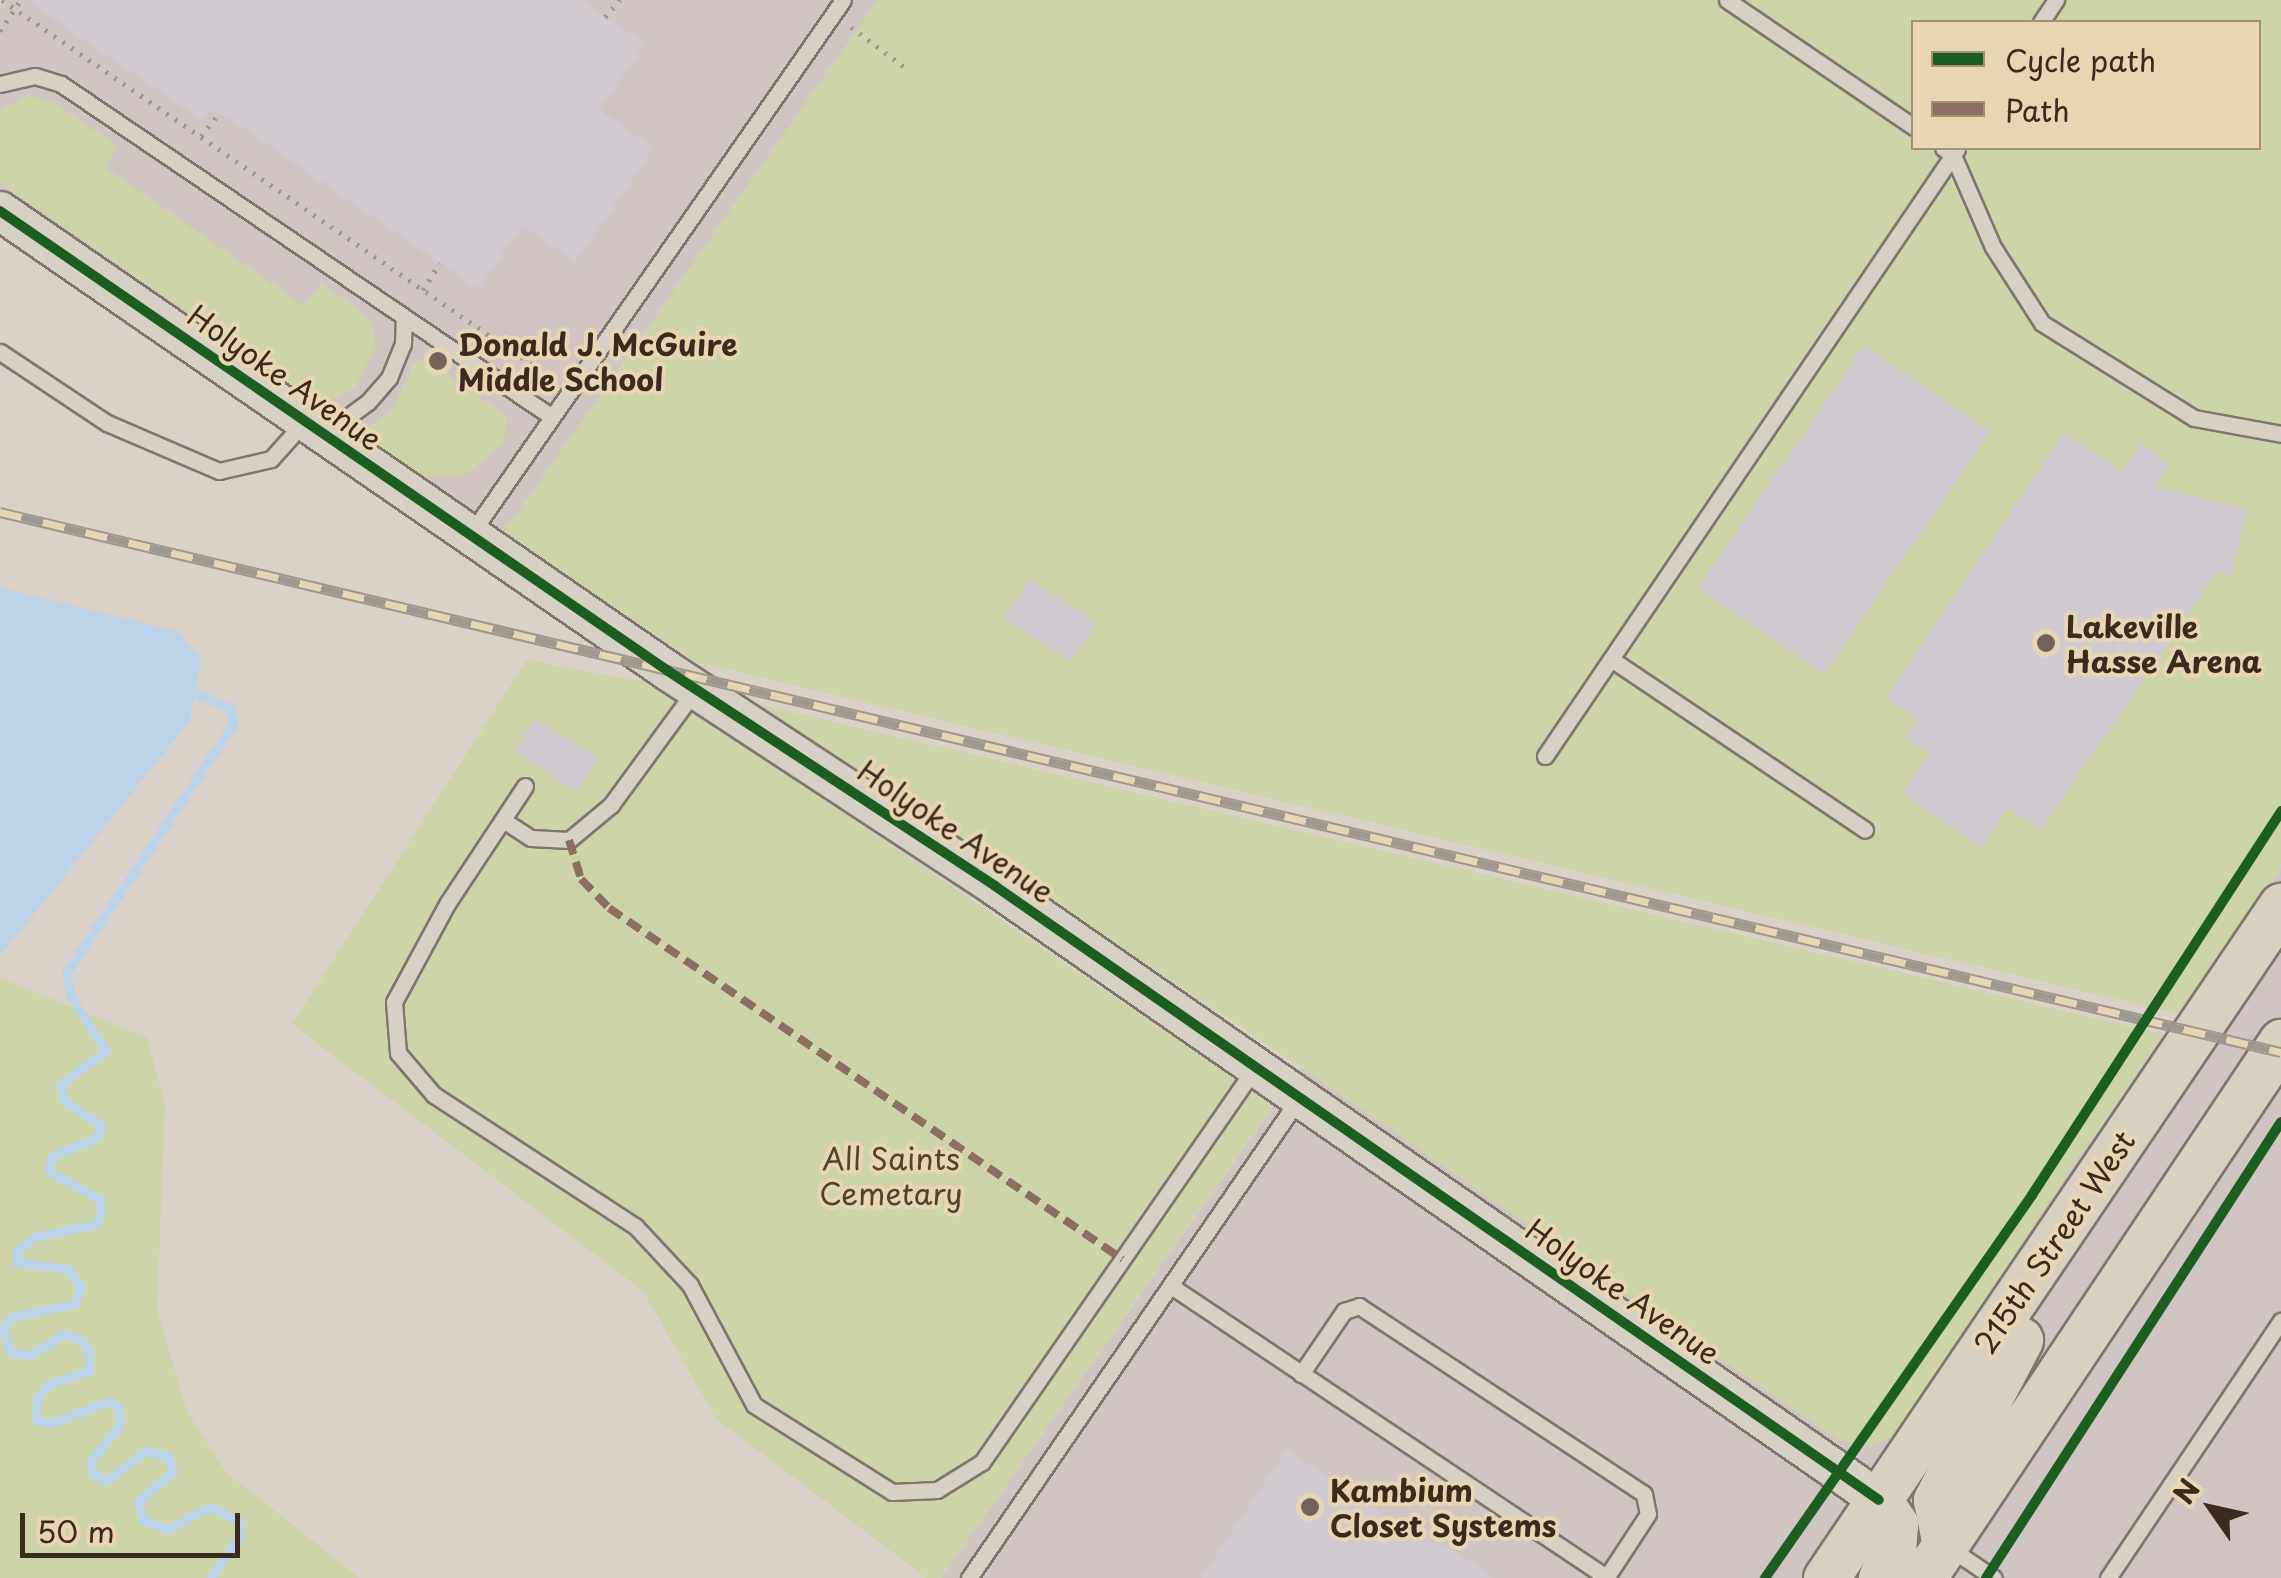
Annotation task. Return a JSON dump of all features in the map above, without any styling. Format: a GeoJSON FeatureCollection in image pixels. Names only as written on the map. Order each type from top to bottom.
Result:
{"type":"FeatureCollection","features":[{"type":"Feature","properties":{"kind":"main road","name":"215th Street West"},"geometry":{"type":"LineString","coordinates":[[1826,1578],[2281,906]]}},
{"type":"Feature","properties":{"kind":"main road"},"geometry":{"type":"LineString","coordinates":[[1934,1562],[2281,1042]]}},
{"type":"Feature","properties":{"kind":"main road"},"geometry":{"type":"LineString","coordinates":[[1934,1562],[1936,1500],[2031,1321],[2085,1198]]}},
{"type":"Feature","properties":{"kind":"main road"},"geometry":{"type":"LineString","coordinates":[[1879,1500],[1895,1524],[1893,1552],[1881,1578]]}},
{"type":"Feature","properties":{"kind":"street","name":"Holyoke Avenue"},"geometry":{"type":"LineString","coordinates":[[0,211],[696,690],[1256,1066],[1879,1500]]}},
{"type":"Feature","properties":{"kind":"lane"},"geometry":{"type":"LineString","coordinates":[[1726,0],[1911,126]]}},
{"type":"Feature","properties":{"kind":"lane"},"geometry":{"type":"LineString","coordinates":[[470,535],[834,3]]}},
{"type":"Feature","properties":{"kind":"lane"},"geometry":{"type":"LineString","coordinates":[[0,84],[35,76],[61,84],[552,417]]}},
{"type":"Feature","properties":{"kind":"lane"},"geometry":{"type":"LineString","coordinates":[[1951,150],[1992,246],[2042,323],[2194,418],[2281,434]]}},
{"type":"Feature","properties":{"kind":"lane"},"geometry":{"type":"LineString","coordinates":[[1544,756],[1951,150]]}},
{"type":"Feature","properties":{"kind":"lane"},"geometry":{"type":"LineString","coordinates":[[0,352],[107,423],[220,471],[271,458],[314,428],[368,402],[389,378],[402,344],[404,316]]}},
{"type":"Feature","properties":{"kind":"lane"},"geometry":{"type":"LineString","coordinates":[[1611,659],[1865,830]]}},
{"type":"Feature","properties":{"kind":"lane"},"geometry":{"type":"LineString","coordinates":[[503,820],[530,838],[569,840],[612,805],[696,690]]}},
{"type":"Feature","properties":{"kind":"lane"},"geometry":{"type":"LineString","coordinates":[[525,786],[446,904],[394,1002],[398,1052],[434,1095],[635,1226],[690,1285],[754,1405],[892,1492],[936,1490],[982,1462],[1256,1066]]}},
{"type":"Feature","properties":{"kind":"lane"},"geometry":{"type":"LineString","coordinates":[[969,1578],[1300,1097]]}},
{"type":"Feature","properties":{"kind":"lane"},"geometry":{"type":"LineString","coordinates":[[1171,1286],[1302,1374],[1606,1578],[1648,1514],[1644,1494],[1359,1306],[1344,1312],[1302,1374]]}},
{"type":"Feature","properties":{"kind":"lane"},"geometry":{"type":"LineString","coordinates":[[2108,1578],[2281,1321]]}},
{"type":"Feature","properties":{"kind":"lane"},"geometry":{"type":"LineString","coordinates":[[1934,1562],[1994,1578]]}},
{"type":"Feature","properties":{"kind":"path"},"geometry":{"type":"LineString","coordinates":[[2,0],[571,390]]}},
{"type":"Feature","properties":{"kind":"path"},"geometry":{"type":"LineString","coordinates":[[0,30],[21,0]]}},
{"type":"Feature","properties":{"kind":"path"},"geometry":{"type":"LineString","coordinates":[[605,17],[620,0]]}},
{"type":"Feature","properties":{"kind":"path"},"geometry":{"type":"LineString","coordinates":[[834,3],[906,69]]}},
{"type":"Feature","properties":{"kind":"path"},"geometry":{"type":"LineString","coordinates":[[200,136],[218,115]]}},
{"type":"Feature","properties":{"kind":"path"},"geometry":{"type":"LineString","coordinates":[[423,290],[440,264]]}},
{"type":"Feature","properties":{"kind":"shaded area","name":"Donald J. McGuire Middle School"},"geometry":{"type":"Polygon","coordinates":[[[6,0],[878,0],[503,534],[0,188],[0,8],[6,0]]]}},
{"type":"Feature","properties":{"kind":"shaded area"},"geometry":{"type":"Polygon","coordinates":[[[2281,868],[2281,1578],[941,1578],[1301,1067],[1838,1440],[2175,1037],[2281,868]]]}},
{"type":"Feature","properties":{"kind":"green space"},"geometry":{"type":"Polygon","coordinates":[[[878,0],[2281,0],[2281,868],[2188,1016],[696,662],[503,534],[878,0]]]}},
{"type":"Feature","properties":{"kind":"green space"},"geometry":{"type":"Polygon","coordinates":[[[28,95],[52,101],[118,147],[105,167],[304,306],[321,283],[350,303],[371,322],[376,347],[355,388],[334,399],[312,399],[0,183],[0,111],[28,95]]]}},
{"type":"Feature","properties":{"kind":"green space"},"geometry":{"type":"Polygon","coordinates":[[[425,358],[507,417],[503,444],[463,476],[424,477],[370,439],[370,426],[392,411],[413,364],[425,358]]]}},
{"type":"Feature","properties":{"kind":"green space","name":"All Saints Cemetary"},"geometry":{"type":"Polygon","coordinates":[[[527,660],[654,684],[1273,1105],[941,1578],[927,1578],[717,1420],[643,1291],[292,1024],[527,660]]]}},
{"type":"Feature","properties":{"kind":"green space"},"geometry":{"type":"Polygon","coordinates":[[[758,704],[2175,1037],[2081,1153],[1899,1433],[1874,1446],[1838,1440],[1301,1067],[758,704]]]}},
{"type":"Feature","properties":{"kind":"green space"},"geometry":{"type":"Polygon","coordinates":[[[0,978],[147,1038],[165,1105],[157,1309],[187,1412],[226,1472],[359,1578],[0,1578],[0,978]]]}},
{"type":"Feature","properties":{"kind":"water"},"geometry":{"type":"Polygon","coordinates":[[[0,588],[179,632],[201,660],[190,721],[0,956],[0,588]]]}},
{"type":"Feature","properties":{"kind":"building"},"geometry":{"type":"Polygon","coordinates":[[[27,0],[580,0],[645,44],[599,110],[654,148],[575,262],[522,225],[478,289],[235,122],[211,110],[203,121],[27,0]]]}},
{"type":"Feature","properties":{"kind":"building"},"geometry":{"type":"Polygon","coordinates":[[[1864,345],[1990,432],[1824,674],[1698,588],[1864,345]]]}},
{"type":"Feature","properties":{"kind":"building","name":"Lakeville Hasse Arena"},"geometry":{"type":"Polygon","coordinates":[[[2064,433],[2123,472],[2141,444],[2170,464],[2155,487],[2247,509],[2231,576],[2217,572],[2041,830],[2008,808],[1981,847],[1902,793],[1929,753],[1905,737],[1917,718],[1886,698],[2064,433]]]}},
{"type":"Feature","properties":{"kind":"building"},"geometry":{"type":"Polygon","coordinates":[[[1030,579],[1096,622],[1071,662],[1004,618],[1030,579]]]}},
{"type":"Feature","properties":{"kind":"building"},"geometry":{"type":"Polygon","coordinates":[[[535,718],[598,759],[576,792],[514,751],[535,718]]]}},
{"type":"Feature","properties":{"kind":"building","name":"Kambium Closet Systems"},"geometry":{"type":"Polygon","coordinates":[[[1287,1449],[1430,1546],[1435,1539],[1494,1578],[1201,1578],[1287,1449]]]}},
{"type":"Feature","properties":{"kind":"waterway"},"geometry":{"type":"LineString","coordinates":[[188,690],[230,708],[233,724],[66,973],[71,997],[106,1051],[61,1084],[64,1101],[102,1126],[96,1138],[52,1156],[49,1171],[99,1199],[101,1212],[96,1224],[35,1237],[17,1251],[16,1262],[68,1269],[81,1287],[75,1304],[11,1317],[3,1330],[10,1352],[29,1356],[63,1334],[80,1339],[89,1351],[89,1371],[49,1384],[37,1398],[36,1420],[52,1423],[110,1401],[119,1408],[120,1425],[90,1462],[93,1474],[106,1481],[146,1451],[168,1456],[173,1472],[138,1501],[143,1520],[167,1529],[210,1507],[240,1522],[239,1538],[210,1578]]}},
{"type":"Feature","properties":{"kind":"railway"},"geometry":{"type":"LineString","coordinates":[[0,512],[2281,1052]]}},
{"type":"Feature","properties":{"kind":"marked path"},"geometry":{"type":"LineString","coordinates":[[569,840],[581,879],[609,908],[1122,1259]]}},
{"type":"Feature","properties":{"kind":"cycle path"},"geometry":{"type":"LineString","coordinates":[[0,211],[668,671],[995,886],[1879,1500]]}},
{"type":"Feature","properties":{"kind":"cycle path"},"geometry":{"type":"LineString","coordinates":[[1765,1578],[2032,1195],[2281,811]]}},
{"type":"Feature","properties":{"kind":"cycle path"},"geometry":{"type":"LineString","coordinates":[[1986,1578],[2281,1122]]}},
{"type":"Feature","properties":{"kind":"place","name":"Donald J. McGuire Middle School"},"geometry":{"type":"Point","coordinates":[438,361]}},
{"type":"Feature","properties":{"kind":"place","name":"Lakeville Hasse Arena"},"geometry":{"type":"Point","coordinates":[2046,643]}},
{"type":"Feature","properties":{"kind":"place","name":"Kambium Closet Systems"},"geometry":{"type":"Point","coordinates":[1310,1507]}}]}
